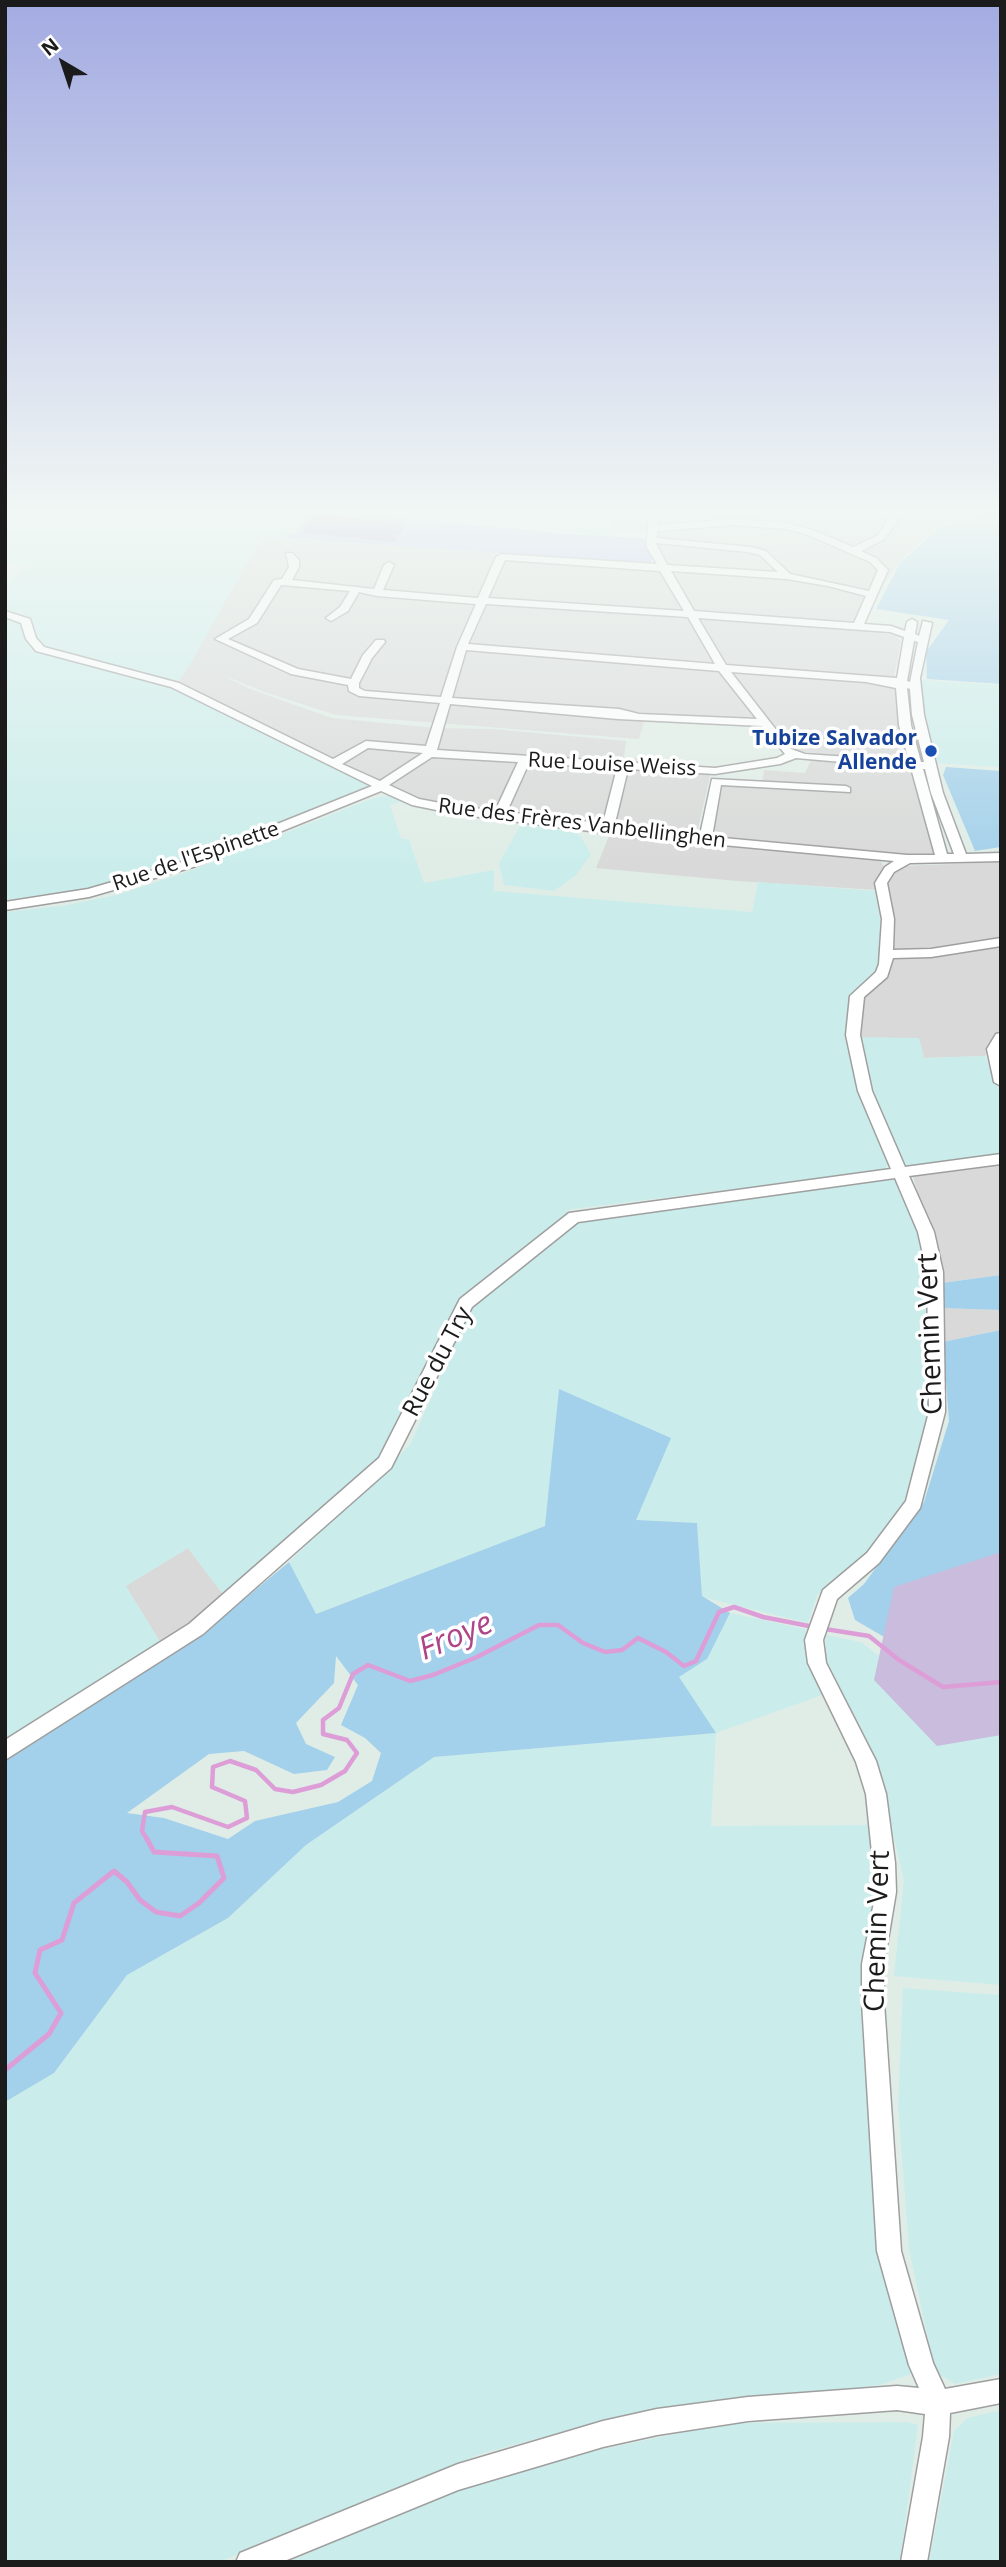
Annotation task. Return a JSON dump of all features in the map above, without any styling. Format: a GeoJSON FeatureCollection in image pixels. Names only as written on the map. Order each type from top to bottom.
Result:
{"type":"FeatureCollection","features":[{"type":"Feature","properties":{"kind":"street","name":"Rue des Frères Vanbellinghen"},"geometry":{"type":"LineString","coordinates":[[28,628],[31,639],[40,649],[175,685],[380,787],[416,802],[438,807],[705,839],[907,859],[1001,857]]}},
{"type":"Feature","properties":{"kind":"street"},"geometry":{"type":"LineString","coordinates":[[241,628],[220,639],[295,672],[354,683]]}},
{"type":"Feature","properties":{"kind":"street"},"geometry":{"type":"LineString","coordinates":[[430,752],[462,647],[471,628]]}},
{"type":"Feature","properties":{"kind":"street"},"geometry":{"type":"LineString","coordinates":[[699,628],[722,667],[793,755],[930,766]]}},
{"type":"Feature","properties":{"kind":"street"},"geometry":{"type":"LineString","coordinates":[[857,628],[884,630],[921,640]]}},
{"type":"Feature","properties":{"kind":"street"},"geometry":{"type":"LineString","coordinates":[[910,628],[901,684],[905,725],[942,858]]}},
{"type":"Feature","properties":{"kind":"street"},"geometry":{"type":"LineString","coordinates":[[925,628],[914,686],[930,766],[961,858]]}},
{"type":"Feature","properties":{"kind":"street"},"geometry":{"type":"LineString","coordinates":[[380,642],[367,657],[354,683],[353,689],[363,694],[766,723]]}},
{"type":"Feature","properties":{"kind":"street"},"geometry":{"type":"LineString","coordinates":[[462,647],[891,680],[914,686]]}},
{"type":"Feature","properties":{"kind":"street","name":"Rue Louise Weiss"},"geometry":{"type":"LineString","coordinates":[[333,764],[366,744],[525,760],[715,771],[780,761],[793,755]]}},
{"type":"Feature","properties":{"kind":"street","name":"Rue de l'Espinette"},"geometry":{"type":"LineString","coordinates":[[5,906],[89,893],[148,878],[380,787],[430,752]]}},
{"type":"Feature","properties":{"kind":"street"},"geometry":{"type":"LineString","coordinates":[[503,807],[525,760]]}},
{"type":"Feature","properties":{"kind":"street"},"geometry":{"type":"LineString","coordinates":[[610,819],[624,764]]}},
{"type":"Feature","properties":{"kind":"street"},"geometry":{"type":"LineString","coordinates":[[705,839],[716,780],[846,790]]}},
{"type":"Feature","properties":{"kind":"street","name":"Chemin Vert"},"geometry":{"type":"LineString","coordinates":[[883,855],[889,870],[881,883],[888,919],[886,954],[882,974],[857,996],[853,1035],[865,1091],[926,1232],[935,1272],[937,1412],[914,1503],[873,1558],[829,1595],[816,1632],[817,1663],[853,1731],[876,1794],[886,1863],[886,1892],[873,1964],[873,2002],[889,2250],[921,2365],[938,2403],[936,2437],[914,2562]]}},
{"type":"Feature","properties":{"kind":"street"},"geometry":{"type":"LineString","coordinates":[[889,870],[907,859]]}},
{"type":"Feature","properties":{"kind":"street"},"geometry":{"type":"LineString","coordinates":[[886,954],[931,953],[1001,942]]}},
{"type":"Feature","properties":{"kind":"street"},"geometry":{"type":"LineString","coordinates":[[1001,1037],[994,1049],[1001,1082]]}},
{"type":"Feature","properties":{"kind":"street","name":"Rue du Try"},"geometry":{"type":"LineString","coordinates":[[5,1751],[196,1629],[385,1463],[466,1303],[574,1217],[1001,1159]]}},
{"type":"Feature","properties":{"kind":"street"},"geometry":{"type":"LineString","coordinates":[[249,2562],[458,2477],[616,2431],[748,2409],[897,2398],[938,2403],[1001,2391]]}},
{"type":"Feature","properties":{"kind":"shaded area"},"geometry":{"type":"Polygon","coordinates":[[[5,628],[26,628],[28,643],[33,648],[166,684],[365,782],[367,786],[365,790],[188,860],[132,878],[80,890],[5,900],[5,628]]]}},
{"type":"Feature","properties":{"kind":"shaded area"},"geometry":{"type":"Polygon","coordinates":[[[33,628],[210,628],[179,680],[172,681],[51,652],[38,645],[33,628]]]}},
{"type":"Feature","properties":{"kind":"shaded area"},"geometry":{"type":"Polygon","coordinates":[[[210,628],[864,628],[896,636],[901,641],[894,677],[907,762],[797,751],[771,722],[645,718],[639,739],[336,715],[270,694],[220,674],[250,689],[332,718],[626,741],[624,757],[712,767],[697,833],[586,824],[465,810],[420,801],[178,683],[210,628]]]}},
{"type":"Feature","properties":{"kind":"shaded area"},"geometry":{"type":"Polygon","coordinates":[[[943,628],[1001,628],[1001,684],[927,679],[926,652],[943,628]]]}},
{"type":"Feature","properties":{"kind":"shaded area"},"geometry":{"type":"Polygon","coordinates":[[[920,680],[1001,685],[1001,767],[933,763],[920,680]]]}},
{"type":"Feature","properties":{"kind":"shaded area"},"geometry":{"type":"Polygon","coordinates":[[[811,760],[910,771],[935,855],[913,856],[709,836],[716,799],[723,786],[762,782],[764,770],[805,773],[811,760]]]}},
{"type":"Feature","properties":{"kind":"shaded area"},"geometry":{"type":"Polygon","coordinates":[[[946,767],[1001,771],[1001,847],[975,851],[943,775],[946,767]]]}},
{"type":"Feature","properties":{"kind":"shaded area"},"geometry":{"type":"Polygon","coordinates":[[[388,796],[403,801],[390,805],[401,838],[409,840],[424,883],[494,870],[494,891],[752,912],[758,882],[875,891],[880,918],[879,972],[854,991],[846,1016],[850,1039],[888,1164],[884,1170],[566,1210],[570,1212],[488,1278],[484,1256],[488,1279],[466,1295],[451,1313],[401,1426],[377,1462],[226,1598],[188,1548],[126,1586],[162,1645],[5,1744],[5,912],[62,906],[117,895],[187,872],[373,798],[388,796]]]}},
{"type":"Feature","properties":{"kind":"shaded area"},"geometry":{"type":"Polygon","coordinates":[[[522,822],[565,825],[581,837],[591,854],[576,875],[554,891],[504,885],[499,864],[522,822]]]}},
{"type":"Feature","properties":{"kind":"shaded area"},"geometry":{"type":"Polygon","coordinates":[[[611,831],[879,857],[885,870],[877,890],[596,868],[611,831]]]}},
{"type":"Feature","properties":{"kind":"shaded area"},"geometry":{"type":"Polygon","coordinates":[[[1001,862],[1001,939],[925,951],[891,952],[885,886],[892,874],[903,866],[1001,862]]]}},
{"type":"Feature","properties":{"kind":"shaded area"},"geometry":{"type":"Polygon","coordinates":[[[1001,945],[1001,1029],[985,1056],[924,1058],[857,1037],[857,1006],[866,992],[886,978],[891,968],[891,957],[1001,945]]]}},
{"type":"Feature","properties":{"kind":"shaded area"},"geometry":{"type":"Polygon","coordinates":[[[857,1037],[919,1038],[924,1058],[985,1056],[1001,1094],[1001,1158],[902,1166],[875,1108],[857,1037]]]}},
{"type":"Feature","properties":{"kind":"shaded area"},"geometry":{"type":"Polygon","coordinates":[[[1001,1161],[1001,1275],[942,1283],[913,1176],[1001,1161]]]}},
{"type":"Feature","properties":{"kind":"shaded area"},"geometry":{"type":"Polygon","coordinates":[[[897,1177],[923,1242],[929,1300],[930,1408],[906,1502],[887,1534],[817,1595],[808,1623],[702,1597],[697,1523],[636,1521],[559,1390],[546,1526],[315,1614],[289,1562],[410,1445],[471,1308],[572,1223],[600,1216],[897,1177]]]}},
{"type":"Feature","properties":{"kind":"shaded area"},"geometry":{"type":"Polygon","coordinates":[[[1001,1275],[1001,1310],[941,1308],[942,1283],[1001,1275]]]}},
{"type":"Feature","properties":{"kind":"shaded area"},"geometry":{"type":"Polygon","coordinates":[[[941,1308],[1001,1310],[1001,1330],[943,1342],[941,1308]]]}},
{"type":"Feature","properties":{"kind":"shaded area"},"geometry":{"type":"Polygon","coordinates":[[[1001,1330],[1001,1667],[898,1645],[855,1620],[848,1598],[864,1584],[924,1502],[949,1421],[943,1342],[1001,1330]]]}},
{"type":"Feature","properties":{"kind":"shaded area"},"geometry":{"type":"Polygon","coordinates":[[[559,1389],[671,1438],[636,1520],[697,1523],[702,1596],[730,1613],[707,1659],[679,1677],[716,1733],[434,1757],[306,1845],[228,1918],[127,1975],[54,2073],[5,2102],[5,1760],[207,1630],[289,1562],[316,1614],[545,1526],[559,1389]],[[336,1656],[334,1683],[296,1723],[306,1744],[335,1757],[327,1770],[294,1774],[244,1751],[209,1754],[127,1813],[164,1818],[228,1839],[255,1821],[338,1802],[372,1781],[381,1753],[365,1738],[341,1725],[358,1685],[336,1656]]]}},
{"type":"Feature","properties":{"kind":"shaded area"},"geometry":{"type":"Polygon","coordinates":[[[188,1548],[226,1598],[162,1645],[125,1586],[188,1548]]]}},
{"type":"Feature","properties":{"kind":"shaded area"},"geometry":{"type":"Polygon","coordinates":[[[1001,1552],[1001,1735],[937,1746],[874,1680],[894,1587],[1001,1552]]]}},
{"type":"Feature","properties":{"kind":"shaded area"},"geometry":{"type":"Polygon","coordinates":[[[730,1613],[805,1629],[825,1694],[716,1733],[711,1826],[871,1825],[876,1892],[862,1974],[876,2241],[911,2374],[880,2385],[620,2416],[480,2454],[219,2562],[5,2562],[5,2102],[54,2073],[127,1975],[228,1918],[306,1845],[434,1757],[715,1733],[678,1677],[707,1659],[730,1613]]]}},
{"type":"Feature","properties":{"kind":"shaded area"},"geometry":{"type":"Polygon","coordinates":[[[826,1635],[861,1642],[893,1667],[1001,1710],[1001,1985],[894,1976],[904,1881],[876,1761],[826,1659],[826,1635]]]}},
{"type":"Feature","properties":{"kind":"shaded area"},"geometry":{"type":"Polygon","coordinates":[[[903,1988],[1001,1995],[1001,2374],[955,2384],[935,2372],[909,2250],[898,2106],[903,1988]]]}},
{"type":"Feature","properties":{"kind":"shaded area"},"geometry":{"type":"Polygon","coordinates":[[[1001,2410],[1001,2562],[929,2562],[954,2431],[967,2418],[1001,2410]]]}},
{"type":"Feature","properties":{"kind":"shaded area"},"geometry":{"type":"Polygon","coordinates":[[[908,2422],[918,2425],[900,2562],[288,2562],[441,2495],[579,2454],[728,2423],[908,2422]]]}},
{"type":"Feature","properties":{"kind":"waterway","name":"Froye"},"geometry":{"type":"LineString","coordinates":[[148,1841],[142,1831],[145,1812],[172,1807],[228,1827],[247,1818],[245,1801],[212,1787],[213,1767],[230,1761],[256,1770],[275,1789],[293,1792],[321,1785],[345,1771],[357,1753],[347,1740],[323,1734],[323,1720],[339,1708],[353,1674],[368,1665],[410,1681],[433,1675],[477,1657],[539,1625],[558,1625],[583,1643],[605,1652],[622,1650],[638,1638],[666,1652],[684,1666],[696,1661],[719,1612],[734,1607],[763,1617],[814,1627]]}},
{"type":"Feature","properties":{"kind":"waterway","name":"Froye"},"geometry":{"type":"LineString","coordinates":[[825,1629],[869,1636],[899,1660],[943,1687],[1001,1682]]}},
{"type":"Feature","properties":{"kind":"waterway","name":"Froye"},"geometry":{"type":"LineString","coordinates":[[5,2070],[49,2034],[61,2013],[35,1973],[40,1950],[62,1940],[74,1903],[114,1871],[127,1882],[140,1900],[156,1912],[180,1916],[199,1903],[224,1878],[217,1856],[154,1852],[147,1839]]}},
{"type":"Feature","properties":{"kind":"place","name":"Tubize Salvador Allende"},"geometry":{"type":"Point","coordinates":[931,751]}}]}
